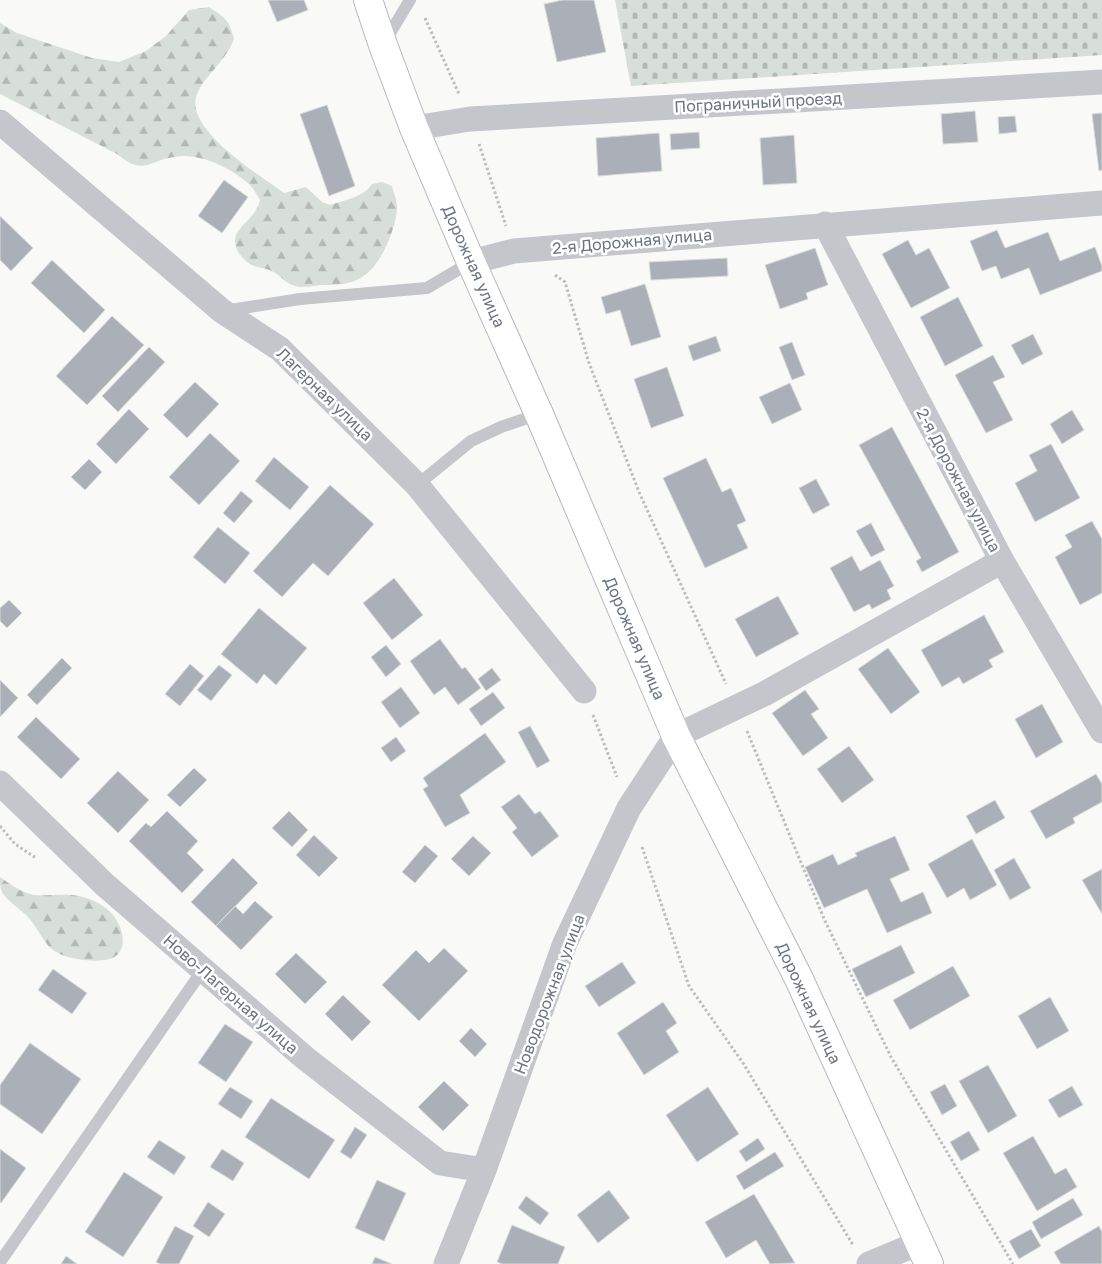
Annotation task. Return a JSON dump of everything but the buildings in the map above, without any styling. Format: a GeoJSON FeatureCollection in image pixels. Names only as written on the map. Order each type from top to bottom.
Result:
{"type":"FeatureCollection","features":[{"type":"Feature","properties":{"kind":"main road","name":"Дорожная улица"},"geometry":{"type":"LineString","coordinates":[[368,0],[414,128],[539,414],[676,736],[799,978],[924,1254]]}},
{"type":"Feature","properties":{"kind":"street","name":"Пограничный проезд"},"geometry":{"type":"LineString","coordinates":[[414,128],[470,119],[1102,82]]}},
{"type":"Feature","properties":{"kind":"street","name":"Лагерная улица"},"geometry":{"type":"LineString","coordinates":[[0,122],[222,311],[280,349],[418,485],[584,692]]}},
{"type":"Feature","properties":{"kind":"street","name":"2-я Дорожная улица"},"geometry":{"type":"LineString","coordinates":[[471,262],[514,251],[825,224],[1102,203]]}},
{"type":"Feature","properties":{"kind":"street","name":"2-я Дорожная улица"},"geometry":{"type":"LineString","coordinates":[[825,224],[1002,562],[1102,731]]}},
{"type":"Feature","properties":{"kind":"street"},"geometry":{"type":"LineString","coordinates":[[676,736],[764,694],[1002,562]]}},
{"type":"Feature","properties":{"kind":"street","name":"Новодорожная улица"},"geometry":{"type":"LineString","coordinates":[[446,1264],[484,1170],[565,943],[629,808],[676,736]]}},
{"type":"Feature","properties":{"kind":"street","name":"Ново-Лагерная улица"},"geometry":{"type":"LineString","coordinates":[[0,783],[104,884],[202,971],[305,1058],[440,1163],[484,1170]]}},
{"type":"Feature","properties":{"kind":"street"},"geometry":{"type":"LineString","coordinates":[[861,1256],[924,1254]]}},
{"type":"Feature","properties":{"kind":"lane"},"geometry":{"type":"LineString","coordinates":[[383,45],[410,0]]}},
{"type":"Feature","properties":{"kind":"lane"},"geometry":{"type":"LineString","coordinates":[[222,311],[300,299],[427,288],[471,262]]}},
{"type":"Feature","properties":{"kind":"lane"},"geometry":{"type":"LineString","coordinates":[[418,485],[471,441],[500,427],[539,414]]}},
{"type":"Feature","properties":{"kind":"lane"},"geometry":{"type":"LineString","coordinates":[[0,1262],[202,971]]}},
{"type":"Feature","properties":{"kind":"path"},"geometry":{"type":"LineString","coordinates":[[514,251],[565,282],[589,363],[639,492],[737,707],[825,921],[891,1057],[1013,1264]]}},
{"type":"Feature","properties":{"kind":"path"},"geometry":{"type":"LineString","coordinates":[[584,692],[629,808],[689,986],[743,1063],[861,1256]]}},
{"type":"Feature","properties":{"kind":"green space"},"geometry":{"type":"Polygon","coordinates":[[[615,0],[1102,0],[1102,55],[631,86],[615,0]]]}},
{"type":"Feature","properties":{"kind":"green space"},"geometry":{"type":"Polygon","coordinates":[[[209,7],[226,20],[234,39],[224,57],[203,83],[196,97],[196,110],[203,124],[214,138],[244,164],[284,193],[306,187],[322,202],[330,205],[359,195],[372,184],[382,182],[392,186],[397,208],[391,235],[377,262],[365,275],[355,281],[344,284],[298,287],[291,285],[273,271],[247,262],[235,245],[236,236],[258,207],[260,200],[249,184],[224,167],[204,159],[184,156],[140,166],[133,164],[0,94],[0,23],[17,33],[92,58],[119,62],[146,51],[166,36],[189,10],[209,7]]]}},
{"type":"Feature","properties":{"kind":"green space"},"geometry":{"type":"Polygon","coordinates":[[[0,877],[16,888],[30,894],[80,896],[101,905],[112,914],[120,927],[123,940],[119,953],[114,957],[99,961],[71,958],[53,950],[23,912],[4,896],[0,877]]]}}]}
